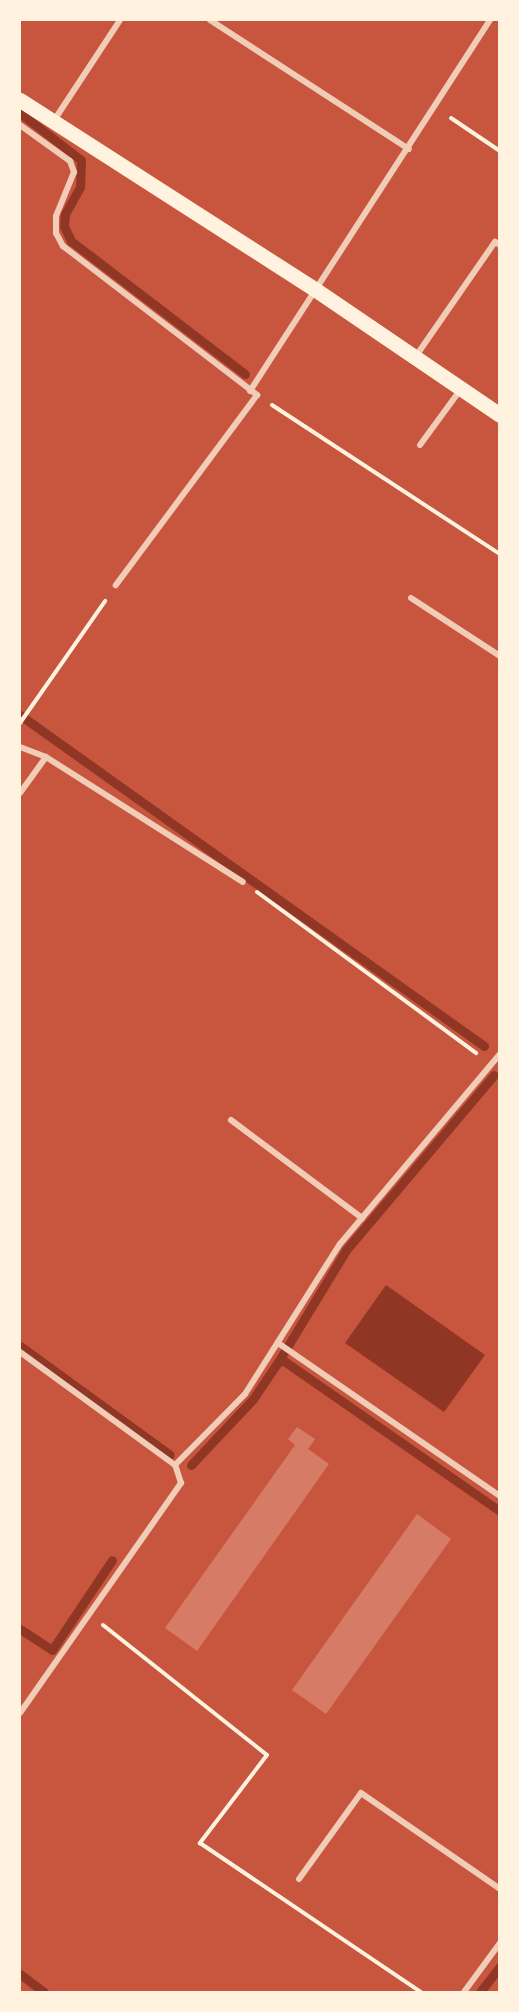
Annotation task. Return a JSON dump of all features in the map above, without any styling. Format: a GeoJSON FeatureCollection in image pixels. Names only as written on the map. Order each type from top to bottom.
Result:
{"type":"FeatureCollection","features":[{"type":"Feature","properties":{"kind":"main road"},"geometry":{"type":"LineString","coordinates":[[20,100],[316,291],[500,415]]}},
{"type":"Feature","properties":{"kind":"street"},"geometry":{"type":"LineString","coordinates":[[53,122],[120,20]]}},
{"type":"Feature","properties":{"kind":"street"},"geometry":{"type":"LineString","coordinates":[[210,20],[409,149]]}},
{"type":"Feature","properties":{"kind":"street"},"geometry":{"type":"LineString","coordinates":[[250,391],[409,149],[490,20]]}},
{"type":"Feature","properties":{"kind":"street"},"geometry":{"type":"LineString","coordinates":[[20,125],[70,161],[74,172],[56,216],[56,233],[63,246],[257,395],[116,585]]}},
{"type":"Feature","properties":{"kind":"street"},"geometry":{"type":"LineString","coordinates":[[415,357],[495,242],[500,245]]}},
{"type":"Feature","properties":{"kind":"street"},"geometry":{"type":"LineString","coordinates":[[420,445],[461,388]]}},
{"type":"Feature","properties":{"kind":"street"},"geometry":{"type":"LineString","coordinates":[[411,598],[500,656]]}},
{"type":"Feature","properties":{"kind":"street"},"geometry":{"type":"LineString","coordinates":[[20,747],[46,757],[243,882]]}},
{"type":"Feature","properties":{"kind":"street"},"geometry":{"type":"LineString","coordinates":[[20,793],[46,757]]}},
{"type":"Feature","properties":{"kind":"street"},"geometry":{"type":"LineString","coordinates":[[175,1465],[245,1394],[328,1262],[362,1218],[496,1059]]}},
{"type":"Feature","properties":{"kind":"street"},"geometry":{"type":"LineString","coordinates":[[231,1120],[362,1218]]}},
{"type":"Feature","properties":{"kind":"street"},"geometry":{"type":"LineString","coordinates":[[278,1343],[500,1496]]}},
{"type":"Feature","properties":{"kind":"street"},"geometry":{"type":"LineString","coordinates":[[20,1352],[175,1465],[182,1483],[20,1713]]}},
{"type":"Feature","properties":{"kind":"street"},"geometry":{"type":"LineString","coordinates":[[298,1879],[361,1793],[500,1888]]}},
{"type":"Feature","properties":{"kind":"street"},"geometry":{"type":"LineString","coordinates":[[464,1992],[500,1943]]}},
{"type":"Feature","properties":{"kind":"path"},"geometry":{"type":"LineString","coordinates":[[436,107],[500,151]]}},
{"type":"Feature","properties":{"kind":"path"},"geometry":{"type":"LineString","coordinates":[[257,395],[500,554]]}},
{"type":"Feature","properties":{"kind":"path"},"geometry":{"type":"LineString","coordinates":[[20,723],[116,585]]}},
{"type":"Feature","properties":{"kind":"path"},"geometry":{"type":"LineString","coordinates":[[243,882],[496,1059]]}},
{"type":"Feature","properties":{"kind":"path"},"geometry":{"type":"LineString","coordinates":[[90,1614],[267,1755],[200,1843],[421,1992]]}},
{"type":"Feature","properties":{"kind":"shaded area"},"geometry":{"type":"Polygon","coordinates":[[[386,1285],[485,1355],[444,1412],[345,1343],[386,1285]]]}},
{"type":"Feature","properties":{"kind":"building"},"geometry":{"type":"Polygon","coordinates":[[[297,1427],[315,1439],[308,1449],[329,1464],[197,1651],[165,1628],[295,1445],[288,1439],[297,1427]]]}},
{"type":"Feature","properties":{"kind":"building"},"geometry":{"type":"Polygon","coordinates":[[[417,1514],[451,1539],[326,1714],[292,1690],[417,1514]]]}},
{"type":"Feature","properties":{"kind":"waterway"},"geometry":{"type":"LineString","coordinates":[[20,113],[81,160],[80,187],[65,214],[64,226],[71,241],[245,374]]}},
{"type":"Feature","properties":{"kind":"waterway"},"geometry":{"type":"LineString","coordinates":[[20,715],[484,1046]]}},
{"type":"Feature","properties":{"kind":"waterway"},"geometry":{"type":"LineString","coordinates":[[278,1362],[346,1250],[494,1075]]}},
{"type":"Feature","properties":{"kind":"waterway"},"geometry":{"type":"LineString","coordinates":[[20,1346],[170,1455]]}},
{"type":"Feature","properties":{"kind":"waterway"},"geometry":{"type":"LineString","coordinates":[[191,1465],[253,1399],[278,1362],[284,1361],[500,1511]]}},
{"type":"Feature","properties":{"kind":"waterway"},"geometry":{"type":"LineString","coordinates":[[20,1629],[52,1650],[112,1560]]}},
{"type":"Feature","properties":{"kind":"waterway"},"geometry":{"type":"LineString","coordinates":[[480,1992],[500,1966]]}},
{"type":"Feature","properties":{"kind":"waterway"},"geometry":{"type":"LineString","coordinates":[[20,1974],[44,1992]]}}]}
